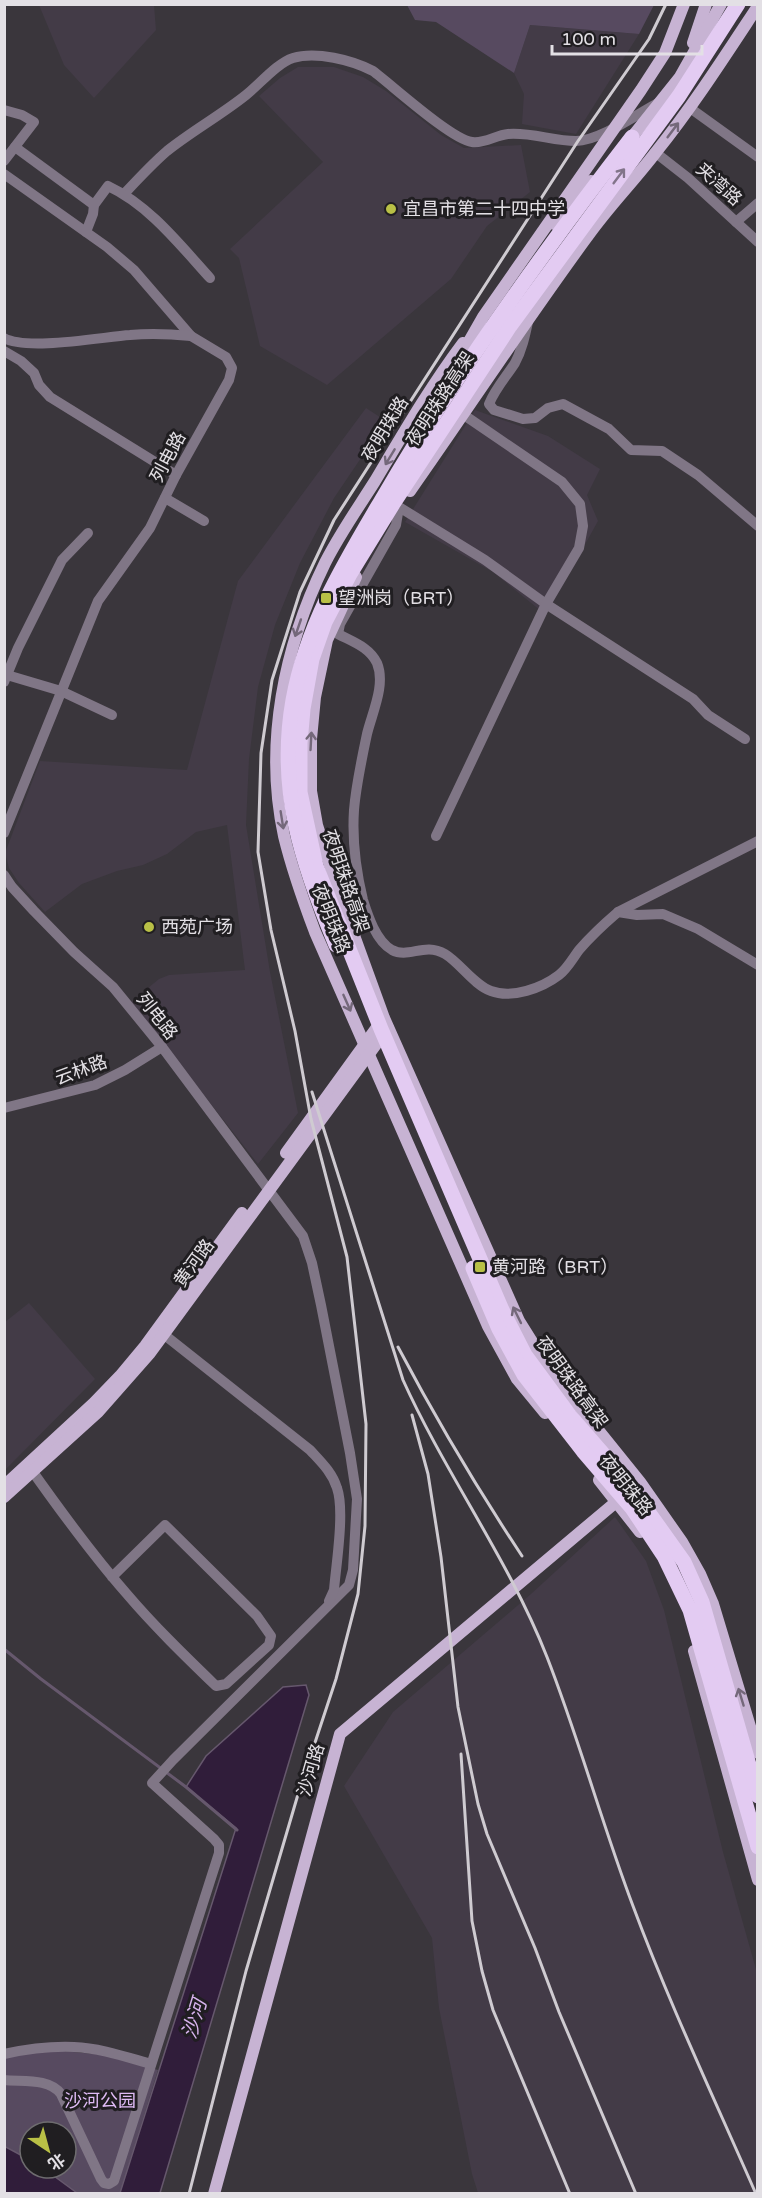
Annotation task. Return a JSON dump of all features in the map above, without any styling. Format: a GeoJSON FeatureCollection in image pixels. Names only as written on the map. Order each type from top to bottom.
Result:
{"type":"FeatureCollection","features":[{"type":"Feature","properties":{"kind":"highway","name":"夜明珠路高架"},"geometry":{"type":"LineString","coordinates":[[738,4],[679,96],[510,327],[393,504],[350,574],[325,622],[312,659],[303,709],[300,792],[316,866],[328,897],[381,1029],[502,1310],[525,1355],[570,1416],[624,1478],[684,1563],[702,1602],[758,1796]]}},
{"type":"Feature","properties":{"kind":"highway","name":"夜明珠路高架"},"geometry":{"type":"LineString","coordinates":[[632,137],[516,291],[406,457],[329,589],[304,652],[292,702],[289,786],[294,825],[320,906],[499,1329],[524,1375],[632,1508],[658,1546],[690,1610],[758,1847]]}},
{"type":"Feature","properties":{"kind":"main road"},"geometry":{"type":"LineString","coordinates":[[406,457],[483,317],[665,53],[684,4]]}},
{"type":"Feature","properties":{"kind":"main road"},"geometry":{"type":"LineString","coordinates":[[687,64],[706,4]]}},
{"type":"Feature","properties":{"kind":"main road","name":"夜明珠路"},"geometry":{"type":"LineString","coordinates":[[722,4],[680,77],[632,137],[569,204],[439,375],[326,561],[291,650],[280,701],[277,747],[278,798],[284,835],[295,878],[315,932],[488,1326],[517,1379],[661,1562],[682,1606],[758,1880]]}},
{"type":"Feature","properties":{"kind":"main road"},"geometry":{"type":"LineString","coordinates":[[716,39],[731,4]]}},
{"type":"Feature","properties":{"kind":"main road","name":"夜明珠路"},"geometry":{"type":"LineString","coordinates":[[758,6],[690,108],[589,234],[528,318],[464,415],[399,507],[356,578],[327,640],[315,697],[311,740],[311,791],[317,825],[339,894],[386,1023],[519,1321],[549,1369],[640,1482],[682,1542],[700,1574],[713,1604],[758,1753]]}},
{"type":"Feature","properties":{"kind":"main road","name":"黄河路"},"geometry":{"type":"LineString","coordinates":[[4,1497],[160,1332],[386,1023]]}},
{"type":"Feature","properties":{"kind":"main road","name":"黄河路"},"geometry":{"type":"LineString","coordinates":[[4,1486],[30,1469]]}},
{"type":"Feature","properties":{"kind":"main road","name":"沙河路"},"geometry":{"type":"LineString","coordinates":[[214,2193],[340,1734],[640,1482]]}},
{"type":"Feature","properties":{"kind":"street"},"geometry":{"type":"LineString","coordinates":[[125,194],[168,151],[236,103],[276,68],[292,58],[309,56],[340,59],[358,63],[373,70],[456,135],[473,143],[505,134],[526,134],[548,139],[578,141],[598,136],[661,101]]}},
{"type":"Feature","properties":{"kind":"street"},"geometry":{"type":"LineString","coordinates":[[690,108],[758,157]]}},
{"type":"Feature","properties":{"kind":"street"},"geometry":{"type":"LineString","coordinates":[[4,110],[22,115],[34,122],[4,161]]}},
{"type":"Feature","properties":{"kind":"street"},"geometry":{"type":"LineString","coordinates":[[15,147],[94,205]]}},
{"type":"Feature","properties":{"kind":"street","name":"夹湾路"},"geometry":{"type":"LineString","coordinates":[[656,153],[688,178],[758,242]]}},
{"type":"Feature","properties":{"kind":"street","name":"列电路"},"geometry":{"type":"LineString","coordinates":[[4,174],[107,247],[134,270],[191,336],[226,357],[232,368],[230,380],[176,474],[150,528],[98,601],[4,833]]}},
{"type":"Feature","properties":{"kind":"street"},"geometry":{"type":"LineString","coordinates":[[86,232],[94,205],[108,186],[125,194],[143,209],[210,278]]}},
{"type":"Feature","properties":{"kind":"street"},"geometry":{"type":"LineString","coordinates":[[736,222],[758,203]]}},
{"type":"Feature","properties":{"kind":"street"},"geometry":{"type":"LineString","coordinates":[[528,318],[523,345],[515,362],[492,395],[489,404],[494,410],[523,419],[534,418],[548,408],[562,404],[609,429],[631,450],[662,451],[698,475],[758,526]]}},
{"type":"Feature","properties":{"kind":"street"},"geometry":{"type":"LineString","coordinates":[[4,338],[12,342],[33,343],[165,333],[191,336]]}},
{"type":"Feature","properties":{"kind":"street"},"geometry":{"type":"LineString","coordinates":[[4,351],[21,361],[34,373],[39,385],[50,397],[176,474]]}},
{"type":"Feature","properties":{"kind":"street"},"geometry":{"type":"LineString","coordinates":[[436,836],[546,604],[579,548],[583,526],[580,504],[556,477],[464,415]]}},
{"type":"Feature","properties":{"kind":"street"},"geometry":{"type":"LineString","coordinates":[[165,498],[204,521]]}},
{"type":"Feature","properties":{"kind":"street"},"geometry":{"type":"LineString","coordinates":[[745,739],[708,715],[693,699],[546,604],[485,560],[399,507],[396,525],[340,624],[338,634],[369,651],[378,665],[379,688],[367,733],[354,809],[355,856],[368,918],[392,950],[404,952],[431,948],[450,958],[490,991],[506,993],[528,991],[561,974],[590,937],[618,912],[758,841]]}},
{"type":"Feature","properties":{"kind":"street"},"geometry":{"type":"LineString","coordinates":[[88,533],[62,560],[18,648],[6,679],[62,691],[112,715]]}},
{"type":"Feature","properties":{"kind":"street","name":"列电路"},"geometry":{"type":"LineString","coordinates":[[4,875],[27,904],[74,952],[113,987],[162,1047],[303,1236],[309,1254],[357,1500],[353,1570],[349,1585],[152,1783],[214,1839],[219,1845],[219,1852],[151,2064]]}},
{"type":"Feature","properties":{"kind":"street"},"geometry":{"type":"LineString","coordinates":[[618,912],[637,915],[663,914],[698,929],[758,965]]}},
{"type":"Feature","properties":{"kind":"street","name":"云林路"},"geometry":{"type":"LineString","coordinates":[[4,1108],[96,1086],[162,1047]]}},
{"type":"Feature","properties":{"kind":"street"},"geometry":{"type":"LineString","coordinates":[[160,1332],[310,1450],[328,1469],[338,1489],[339,1514],[334,1590],[327,1606]]}},
{"type":"Feature","properties":{"kind":"street"},"geometry":{"type":"LineString","coordinates":[[30,1469],[112,1577],[167,1639],[216,1686],[226,1684],[269,1645],[271,1636],[257,1616],[165,1525],[112,1577]]}},
{"type":"Feature","properties":{"kind":"street"},"geometry":{"type":"LineString","coordinates":[[4,2054],[33,2048],[75,2047],[107,2052],[151,2064],[116,2177],[109,2184],[104,2183],[101,2179],[62,2094],[56,2087],[49,2084],[4,2080]]}},
{"type":"Feature","properties":{"kind":"shaded area"},"geometry":{"type":"Polygon","coordinates":[[[39,5],[154,5],[156,30],[94,98],[64,65],[39,5]]]}},
{"type":"Feature","properties":{"kind":"shaded area"},"geometry":{"type":"Polygon","coordinates":[[[530,25],[639,34],[576,134],[522,124],[524,94],[514,73],[530,25]]]}},
{"type":"Feature","properties":{"kind":"shaded area","name":"宜昌市第二十四中学"},"geometry":{"type":"Polygon","coordinates":[[[298,67],[334,67],[363,77],[386,91],[441,135],[464,148],[521,145],[530,192],[487,226],[451,279],[327,385],[260,346],[239,258],[230,249],[323,162],[259,96],[280,78],[298,67]]]}},
{"type":"Feature","properties":{"kind":"shaded area"},"geometry":{"type":"Polygon","coordinates":[[[366,408],[386,421],[334,498],[300,563],[275,625],[258,687],[249,759],[246,825],[270,972],[298,1113],[258,1164],[131,1002],[159,979],[169,975],[245,970],[227,825],[196,832],[167,854],[143,865],[117,871],[82,884],[45,912],[19,883],[9,868],[5,853],[40,761],[187,770],[238,581],[366,408]]]}},
{"type":"Feature","properties":{"kind":"shaded area"},"geometry":{"type":"Polygon","coordinates":[[[475,410],[548,436],[600,469],[587,495],[598,521],[546,615],[493,572],[405,522],[475,410]]]}},
{"type":"Feature","properties":{"kind":"shaded area"},"geometry":{"type":"Polygon","coordinates":[[[29,1303],[95,1379],[5,1470],[5,1322],[29,1303]]]}},
{"type":"Feature","properties":{"kind":"shaded area"},"geometry":{"type":"Polygon","coordinates":[[[615,1517],[646,1561],[664,1610],[723,1852],[757,1973],[757,2193],[478,2193],[472,2174],[439,2008],[432,1938],[344,1786],[393,1712],[531,1594],[615,1517]]]}},
{"type":"Feature","properties":{"kind":"green space"},"geometry":{"type":"Polygon","coordinates":[[[407,5],[654,5],[639,34],[530,25],[514,73],[436,22],[415,20],[407,5]]]}},
{"type":"Feature","properties":{"kind":"green space","name":"沙河公园"},"geometry":{"type":"Polygon","coordinates":[[[63,2051],[105,2055],[158,2070],[120,2193],[77,2193],[59,2180],[78,2180],[78,2120],[18,2120],[18,2153],[5,2146],[5,2058],[31,2053],[63,2051]]]}},
{"type":"Feature","properties":{"kind":"water","name":"沙河"},"geometry":{"type":"Polygon","coordinates":[[[306,1685],[309,1695],[160,2193],[120,2193],[236,1828],[186,1787],[206,1756],[283,1687],[306,1685]]]}},
{"type":"Feature","properties":{"kind":"water"},"geometry":{"type":"Polygon","coordinates":[[[4,2146],[18,2154],[18,2180],[59,2180],[77,2193],[5,2193],[4,2146]]]}},
{"type":"Feature","properties":{"kind":"waterway"},"geometry":{"type":"LineString","coordinates":[[4,1649],[186,1787],[237,1830]]}},
{"type":"Feature","properties":{"kind":"railway"},"geometry":{"type":"LineString","coordinates":[[189,2194],[246,1971],[299,1791],[336,1679],[358,1594],[365,1526],[366,1424],[347,1257],[311,1119],[295,1031],[271,930],[258,852],[261,753],[272,680],[300,592],[334,520],[578,141],[649,39],[666,4]]}},
{"type":"Feature","properties":{"kind":"railway"},"geometry":{"type":"LineString","coordinates":[[312,1092],[403,1380],[438,1450],[515,1586],[532,1621],[559,1688],[647,1942],[756,2194]]}},
{"type":"Feature","properties":{"kind":"railway"},"geometry":{"type":"LineString","coordinates":[[398,1347],[457,1453],[522,1556]]}},
{"type":"Feature","properties":{"kind":"railway"},"geometry":{"type":"LineString","coordinates":[[412,1415],[428,1474],[441,1557],[458,1707],[478,1804],[487,1834],[559,2012],[636,2194]]}},
{"type":"Feature","properties":{"kind":"railway"},"geometry":{"type":"LineString","coordinates":[[461,1754],[472,1921],[482,1971],[493,2010],[570,2194]]}},
{"type":"Feature","properties":{"kind":"place","name":"宜昌市第二十四中学"},"geometry":{"type":"Point","coordinates":[391,209]}},
{"type":"Feature","properties":{"kind":"place","name":"望洲岗（BRT）"},"geometry":{"type":"Point","coordinates":[326,598]}},
{"type":"Feature","properties":{"kind":"place","name":"西苑广场"},"geometry":{"type":"Point","coordinates":[149,927]}},
{"type":"Feature","properties":{"kind":"place","name":"黄河路（BRT）"},"geometry":{"type":"Point","coordinates":[480,1267]}}]}
